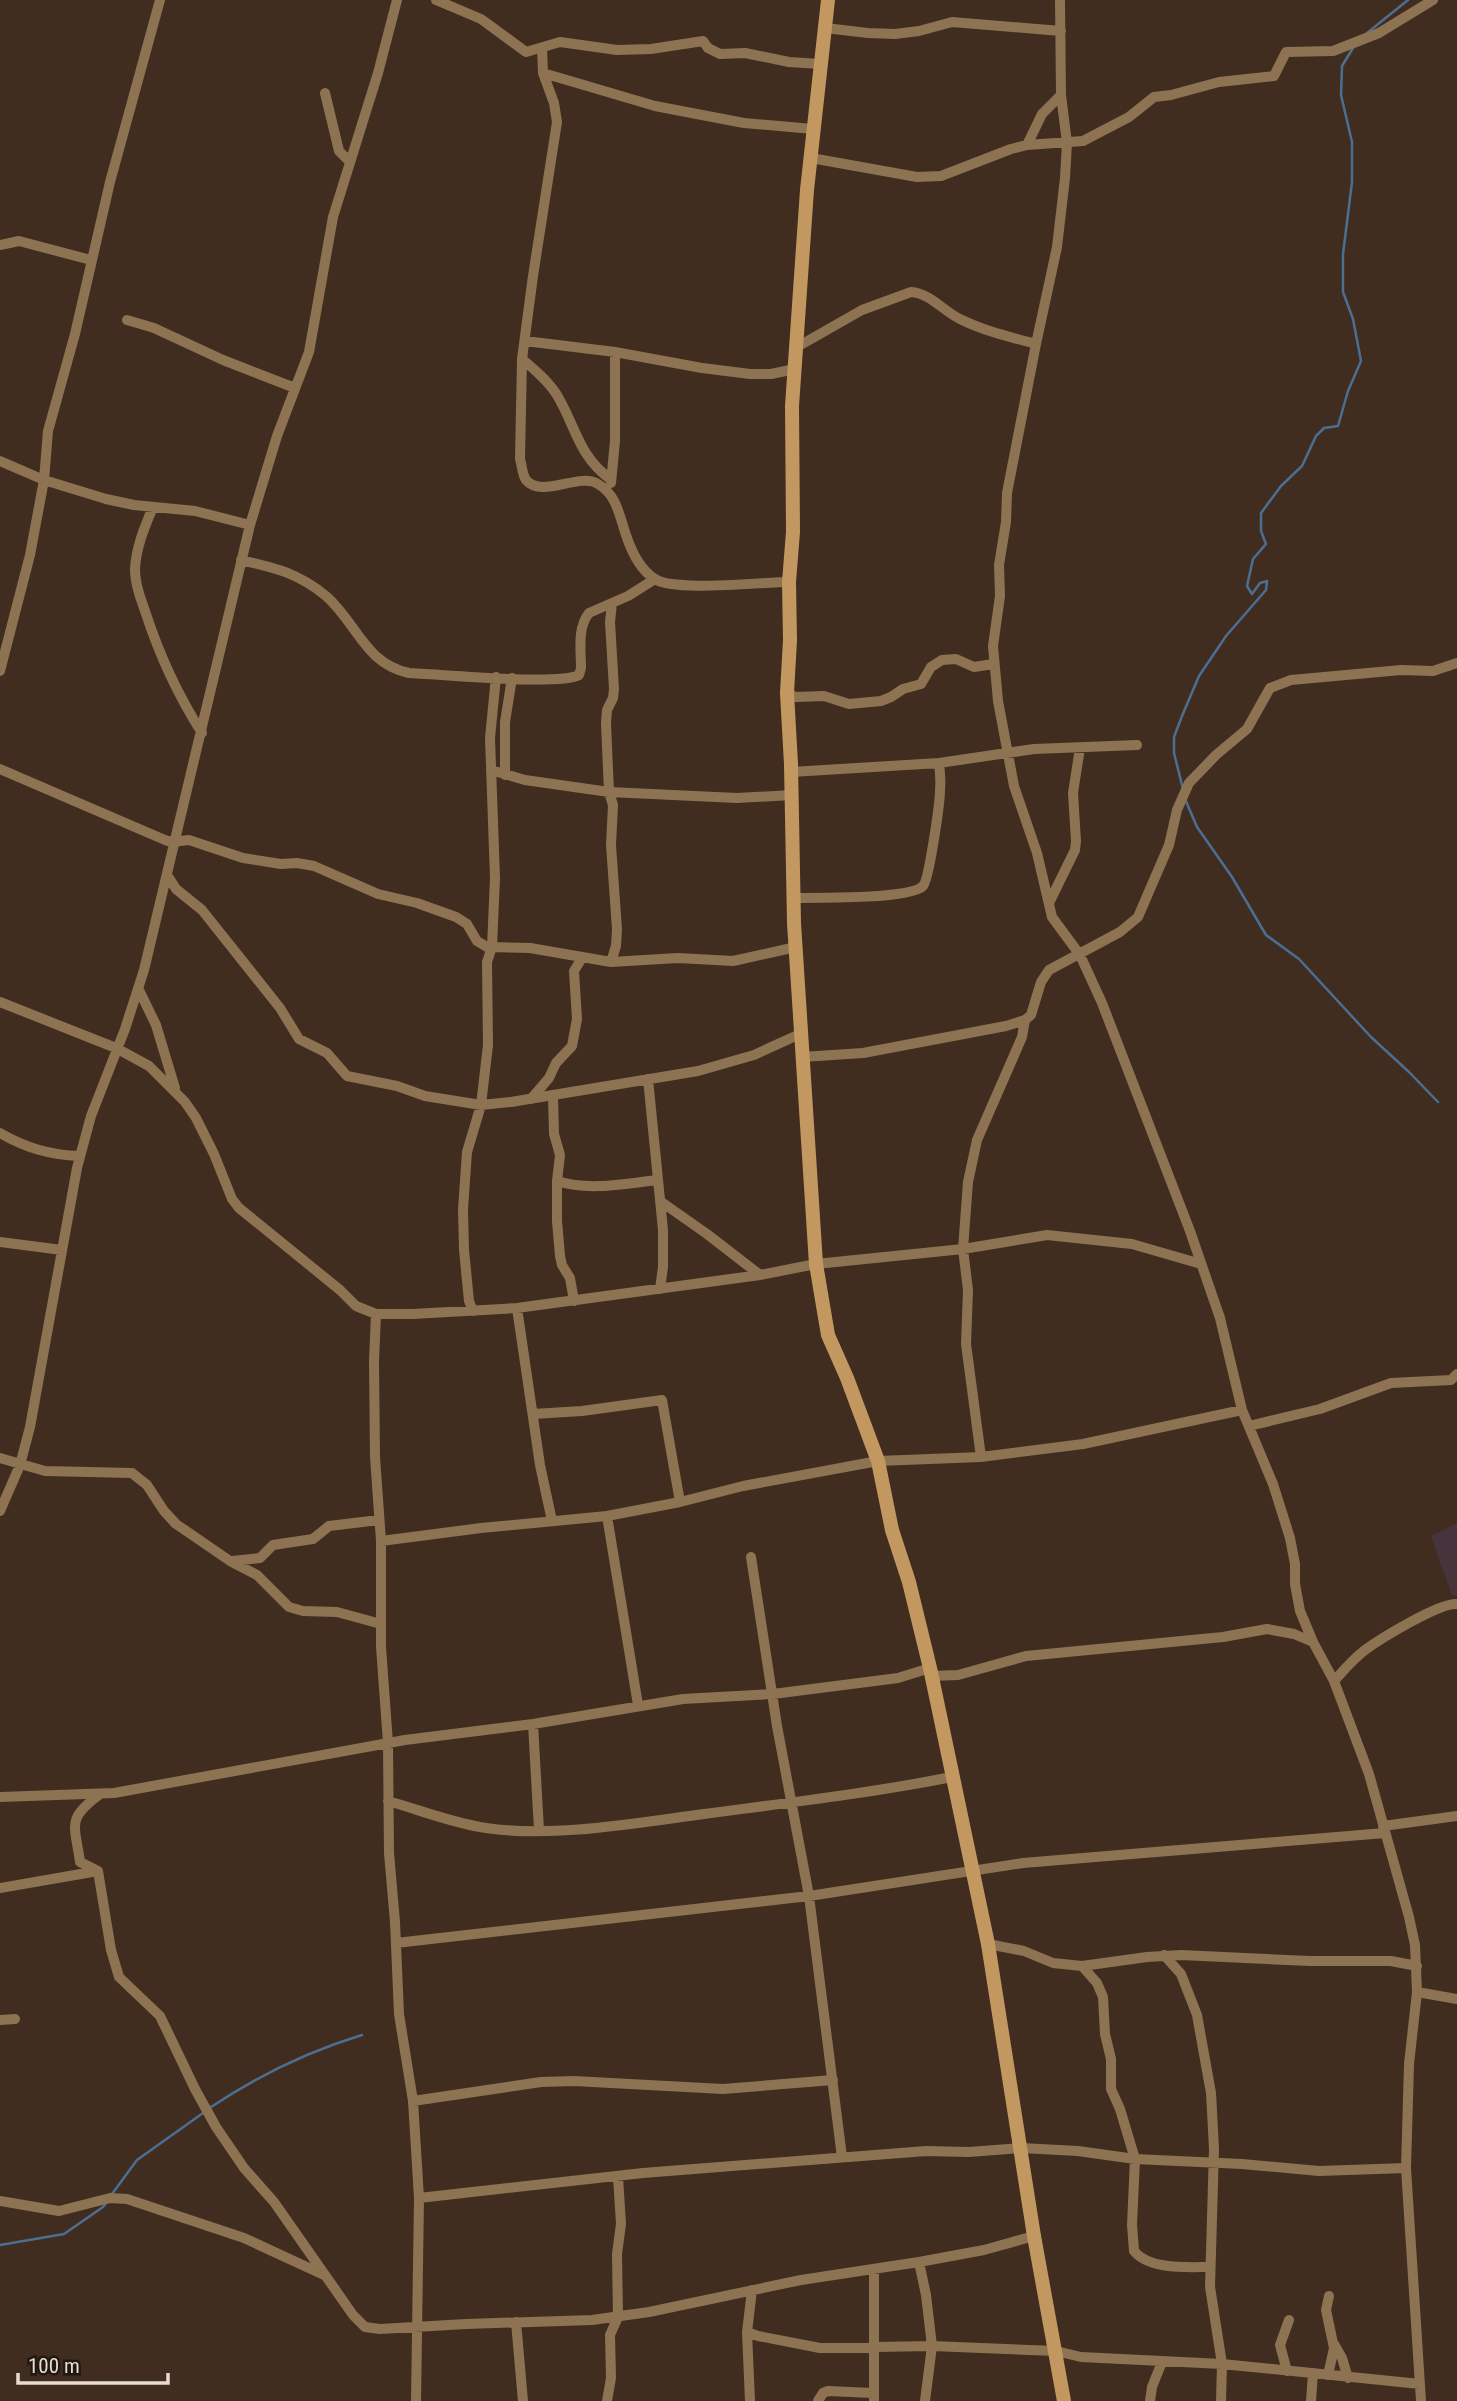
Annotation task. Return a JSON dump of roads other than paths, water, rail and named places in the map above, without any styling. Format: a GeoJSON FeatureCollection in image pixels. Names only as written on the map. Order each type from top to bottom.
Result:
{"type":"FeatureCollection","features":[{"type":"Feature","properties":{"kind":"street"},"geometry":{"type":"LineString","coordinates":[[0,670],[30,555],[44,480],[48,431],[75,334],[113,170],[160,0]]}},
{"type":"Feature","properties":{"kind":"street"},"geometry":{"type":"LineString","coordinates":[[0,1511],[20,1465],[30,1427],[80,1156],[91,1116],[145,970],[250,525],[276,436],[309,352],[333,217],[378,73],[397,0]]}},
{"type":"Feature","properties":{"kind":"street"},"geometry":{"type":"LineString","coordinates":[[436,0],[481,19],[524,51],[533,51],[560,42],[631,50],[703,41],[708,48],[720,54],[745,53],[789,62],[820,64]]}},
{"type":"Feature","properties":{"kind":"street"},"geometry":{"type":"LineString","coordinates":[[828,0],[807,190],[792,405],[793,531],[789,582],[787,693],[800,1034],[816,1264],[828,1335],[878,1461],[892,1530],[909,1582],[930,1672],[988,1944],[1034,2236],[1065,2401]]}},
{"type":"Feature","properties":{"kind":"street"},"geometry":{"type":"LineString","coordinates":[[1060,0],[1061,95],[1067,143],[1057,247],[1007,493],[993,664],[1016,793],[1037,853],[1055,923],[1080,955],[1166,1164],[1220,1318],[1242,1410],[1284,1516],[1293,1552],[1297,1597],[1313,1642],[1334,1681],[1369,1774],[1409,1917],[1417,1966],[1417,1992],[1409,2064],[1406,2168],[1421,2401]]}},
{"type":"Feature","properties":{"kind":"street"},"geometry":{"type":"LineString","coordinates":[[811,158],[930,178],[1027,145],[1083,141],[1129,117],[1154,97],[1219,82],[1274,76],[1286,52],[1332,51],[1344,47],[1379,33],[1433,0]]}},
{"type":"Feature","properties":{"kind":"street"},"geometry":{"type":"LineString","coordinates":[[825,28],[895,34],[952,22],[1061,31]]}},
{"type":"Feature","properties":{"kind":"street"},"geometry":{"type":"LineString","coordinates":[[542,48],[543,73],[554,103],[556,122],[523,359],[520,459],[527,481],[537,487],[592,481],[614,499]]}},
{"type":"Feature","properties":{"kind":"street"},"geometry":{"type":"LineString","coordinates":[[543,73],[655,106],[744,123],[813,129]]}},
{"type":"Feature","properties":{"kind":"street"},"geometry":{"type":"LineString","coordinates":[[325,93],[340,151],[349,161]]}},
{"type":"Feature","properties":{"kind":"street"},"geometry":{"type":"LineString","coordinates":[[1027,145],[1042,114],[1061,95]]}},
{"type":"Feature","properties":{"kind":"street"},"geometry":{"type":"LineString","coordinates":[[0,245],[19,242],[91,260]]}},
{"type":"Feature","properties":{"kind":"street"},"geometry":{"type":"LineString","coordinates":[[797,347],[862,310],[911,292],[931,300],[958,319],[1036,344]]}},
{"type":"Feature","properties":{"kind":"street"},"geometry":{"type":"LineString","coordinates":[[127,320],[154,328],[223,360],[295,388]]}},
{"type":"Feature","properties":{"kind":"street"},"geometry":{"type":"LineString","coordinates":[[525,341],[615,352],[750,374],[771,374],[795,369]]}},
{"type":"Feature","properties":{"kind":"street"},"geometry":{"type":"LineString","coordinates":[[615,352],[615,440],[610,479],[614,499],[635,557],[655,579],[667,584],[789,582]]}},
{"type":"Feature","properties":{"kind":"street"},"geometry":{"type":"LineString","coordinates":[[523,359],[552,389],[594,467],[610,479]]}},
{"type":"Feature","properties":{"kind":"street"},"geometry":{"type":"LineString","coordinates":[[0,461],[44,480],[106,499],[195,511],[250,525]]}},
{"type":"Feature","properties":{"kind":"street"},"geometry":{"type":"LineString","coordinates":[[153,507],[145,525],[136,560],[136,582],[164,665],[202,733]]}},
{"type":"Feature","properties":{"kind":"street"},"geometry":{"type":"LineString","coordinates":[[241,560],[290,572],[327,597],[373,653],[390,668],[409,673],[512,678],[563,679],[579,675],[582,668],[581,641],[584,620],[589,612],[612,603],[655,579]]}},
{"type":"Feature","properties":{"kind":"street"},"geometry":{"type":"LineString","coordinates":[[611,962],[617,929],[611,845],[613,805],[609,792],[606,723],[607,709],[614,690],[610,622],[612,603]]}},
{"type":"Feature","properties":{"kind":"street"},"geometry":{"type":"LineString","coordinates":[[787,693],[796,696],[824,696],[849,704],[881,701],[903,689],[920,684],[932,667],[942,660],[956,659],[974,667],[993,664]]}},
{"type":"Feature","properties":{"kind":"street"},"geometry":{"type":"LineString","coordinates":[[802,1057],[863,1053],[1006,1027],[1025,1020],[1031,1015],[1044,975],[1056,965],[1080,955],[1120,932],[1138,917],[1168,845],[1177,810],[1189,783],[1247,729],[1270,688],[1291,680],[1401,670],[1433,671],[1457,663]]}},
{"type":"Feature","properties":{"kind":"street"},"geometry":{"type":"LineString","coordinates":[[473,1311],[469,1301],[464,1250],[463,1209],[467,1152],[481,1105],[488,1027],[486,962],[492,947],[495,837],[490,738],[496,677]]}},
{"type":"Feature","properties":{"kind":"street"},"geometry":{"type":"LineString","coordinates":[[505,775],[505,723],[512,678]]}},
{"type":"Feature","properties":{"kind":"street"},"geometry":{"type":"LineString","coordinates":[[791,772],[939,763],[1041,748],[1137,745]]}},
{"type":"Feature","properties":{"kind":"street"},"geometry":{"type":"LineString","coordinates":[[1049,903],[1075,850],[1073,793],[1080,748]]}},
{"type":"Feature","properties":{"kind":"street"},"geometry":{"type":"LineString","coordinates":[[794,898],[900,893],[923,887],[929,873],[940,791],[939,763]]}},
{"type":"Feature","properties":{"kind":"street"},"geometry":{"type":"LineString","coordinates":[[0,769],[165,840],[189,840],[243,858],[281,864],[297,863],[322,869],[378,894],[417,903],[456,917],[467,924],[482,946],[530,948],[611,962],[678,958],[733,961],[796,947]]}},
{"type":"Feature","properties":{"kind":"street"},"geometry":{"type":"LineString","coordinates":[[491,770],[537,782],[609,792],[737,798],[792,795]]}},
{"type":"Feature","properties":{"kind":"street"},"geometry":{"type":"LineString","coordinates":[[167,875],[176,889],[202,910],[280,1008],[299,1039],[327,1054],[347,1076],[397,1086],[425,1096],[481,1105],[648,1080],[698,1071],[754,1055],[800,1034]]}},
{"type":"Feature","properties":{"kind":"street"},"geometry":{"type":"LineString","coordinates":[[531,1099],[549,1079],[556,1063],[572,1046],[576,1019],[574,971],[582,958]]}},
{"type":"Feature","properties":{"kind":"street"},"geometry":{"type":"LineString","coordinates":[[138,988],[156,1025],[177,1094]]}},
{"type":"Feature","properties":{"kind":"street"},"geometry":{"type":"LineString","coordinates":[[0,1002],[142,1061],[177,1094],[196,1118],[232,1199],[239,1208],[356,1306],[376,1314],[517,1308],[760,1275],[816,1264],[1059,1235],[1143,1246],[1201,1264]]}},
{"type":"Feature","properties":{"kind":"street"},"geometry":{"type":"LineString","coordinates":[[981,1457],[966,1344],[968,1290],[963,1248],[968,1182],[972,1154],[1022,1037],[1025,1020]]}},
{"type":"Feature","properties":{"kind":"street"},"geometry":{"type":"LineString","coordinates":[[648,1080],[664,1254],[660,1289]]}},
{"type":"Feature","properties":{"kind":"street"},"geometry":{"type":"LineString","coordinates":[[553,1095],[554,1134],[560,1155],[557,1181],[560,1255],[562,1265],[570,1278],[574,1301]]}},
{"type":"Feature","properties":{"kind":"street"},"geometry":{"type":"LineString","coordinates":[[0,1133],[37,1150],[80,1156]]}},
{"type":"Feature","properties":{"kind":"street"},"geometry":{"type":"LineString","coordinates":[[557,1181],[567,1184],[605,1185],[656,1180]]}},
{"type":"Feature","properties":{"kind":"street"},"geometry":{"type":"LineString","coordinates":[[660,1201],[760,1275]]}},
{"type":"Feature","properties":{"kind":"street"},"geometry":{"type":"LineString","coordinates":[[0,1242],[62,1250]]}},
{"type":"Feature","properties":{"kind":"street"},"geometry":{"type":"LineString","coordinates":[[517,1308],[540,1465],[552,1521]]}},
{"type":"Feature","properties":{"kind":"street"},"geometry":{"type":"LineString","coordinates":[[376,1314],[375,1457],[381,1541],[381,1624],[388,1743],[388,1801],[399,2014],[413,2101],[419,2199],[416,2401]]}},
{"type":"Feature","properties":{"kind":"street"},"geometry":{"type":"LineString","coordinates":[[1249,1426],[1320,1409],[1391,1383],[1451,1380],[1457,1374]]}},
{"type":"Feature","properties":{"kind":"street"},"geometry":{"type":"LineString","coordinates":[[533,1414],[582,1411],[662,1400],[680,1502]]}},
{"type":"Feature","properties":{"kind":"street"},"geometry":{"type":"LineString","coordinates":[[381,1541],[607,1516],[743,1486],[878,1461],[981,1457],[1104,1440],[1242,1410]]}},
{"type":"Feature","properties":{"kind":"street"},"geometry":{"type":"LineString","coordinates":[[0,1458],[50,1471],[120,1471],[132,1474],[148,1485],[164,1511],[176,1524],[263,1580],[277,1597],[295,1609],[337,1612],[381,1624]]}},
{"type":"Feature","properties":{"kind":"street"},"geometry":{"type":"LineString","coordinates":[[607,1516],[638,1705]]}},
{"type":"Feature","properties":{"kind":"street"},"geometry":{"type":"LineString","coordinates":[[230,1561],[260,1558],[272,1545],[313,1539],[330,1526],[379,1520]]}},
{"type":"Feature","properties":{"kind":"street"},"geometry":{"type":"LineString","coordinates":[[751,1557],[810,1896],[842,2157]]}},
{"type":"Feature","properties":{"kind":"street"},"geometry":{"type":"LineString","coordinates":[[1334,1681],[1364,1651],[1381,1640],[1434,1610],[1457,1604]]}},
{"type":"Feature","properties":{"kind":"street"},"geometry":{"type":"LineString","coordinates":[[0,1797],[81,1793],[99,1795],[388,1743],[533,1724],[638,1705],[711,1696],[773,1693],[930,1672],[958,1675],[1026,1656],[1223,1637],[1266,1629],[1294,1634],[1313,1642]]}},
{"type":"Feature","properties":{"kind":"street"},"geometry":{"type":"LineString","coordinates":[[533,1724],[539,1829]]}},
{"type":"Feature","properties":{"kind":"street"},"geometry":{"type":"LineString","coordinates":[[388,1801],[484,1828],[539,1829],[621,1825],[890,1789],[952,1777]]}},
{"type":"Feature","properties":{"kind":"street"},"geometry":{"type":"LineString","coordinates":[[98,1871],[80,1862],[75,1819],[81,1808],[99,1795]]}},
{"type":"Feature","properties":{"kind":"street"},"geometry":{"type":"LineString","coordinates":[[396,1943],[810,1896],[1023,1863],[1384,1829],[1457,1816]]}},
{"type":"Feature","properties":{"kind":"street"},"geometry":{"type":"LineString","coordinates":[[0,1888],[98,1871]]}},
{"type":"Feature","properties":{"kind":"street"},"geometry":{"type":"LineString","coordinates":[[98,1871],[111,1950],[119,1977],[160,2016],[216,2127],[353,2315],[365,2327],[380,2329],[569,2322],[618,2317],[801,2280],[919,2262],[1034,2236]]}},
{"type":"Feature","properties":{"kind":"street"},"geometry":{"type":"LineString","coordinates":[[988,1944],[1019,1949],[1053,1963],[1082,1966],[1164,1955],[1192,1955],[1310,1961],[1391,1961],[1417,1966]]}},
{"type":"Feature","properties":{"kind":"street"},"geometry":{"type":"LineString","coordinates":[[1164,1955],[1181,1974],[1198,2015],[1211,2093],[1214,2132],[1209,2267],[1222,2364],[1221,2401]]}},
{"type":"Feature","properties":{"kind":"street"},"geometry":{"type":"LineString","coordinates":[[1082,1966],[1097,1983],[1103,1997],[1105,2034],[1111,2059],[1111,2089],[1120,2109],[1135,2160],[1132,2243],[1136,2254],[1177,2268],[1209,2267]]}},
{"type":"Feature","properties":{"kind":"street"},"geometry":{"type":"LineString","coordinates":[[1417,1992],[1457,1998]]}},
{"type":"Feature","properties":{"kind":"street"},"geometry":{"type":"LineString","coordinates":[[0,2020],[15,2019]]}},
{"type":"Feature","properties":{"kind":"street"},"geometry":{"type":"LineString","coordinates":[[413,2101],[541,2082],[574,2081],[723,2089],[833,2080]]}},
{"type":"Feature","properties":{"kind":"street"},"geometry":{"type":"LineString","coordinates":[[419,2199],[618,2177],[842,2157],[1021,2148],[1087,2152],[1135,2160],[1319,2171],[1406,2168]]}},
{"type":"Feature","properties":{"kind":"street"},"geometry":{"type":"LineString","coordinates":[[607,2401],[611,2378],[611,2330],[618,2317],[617,2254],[621,2224],[618,2177]]}},
{"type":"Feature","properties":{"kind":"street"},"geometry":{"type":"LineString","coordinates":[[0,2202],[59,2211],[110,2198],[127,2199],[244,2238],[327,2276]]}},
{"type":"Feature","properties":{"kind":"street"},"geometry":{"type":"LineString","coordinates":[[919,2262],[932,2346],[925,2401]]}},
{"type":"Feature","properties":{"kind":"street"},"geometry":{"type":"LineString","coordinates":[[818,2401],[822,2393],[828,2391],[874,2397],[874,2270]]}},
{"type":"Feature","properties":{"kind":"street"},"geometry":{"type":"LineString","coordinates":[[750,2401],[747,2332],[752,2290]]}},
{"type":"Feature","properties":{"kind":"street"},"geometry":{"type":"LineString","coordinates":[[1329,2296],[1326,2310],[1334,2344],[1348,2378]]}},
{"type":"Feature","properties":{"kind":"street"},"geometry":{"type":"LineString","coordinates":[[1287,2371],[1280,2345],[1289,2320]]}},
{"type":"Feature","properties":{"kind":"street"},"geometry":{"type":"LineString","coordinates":[[516,2322],[523,2401]]}},
{"type":"Feature","properties":{"kind":"street"},"geometry":{"type":"LineString","coordinates":[[747,2332],[820,2348],[932,2346],[1056,2351],[1081,2357],[1222,2364],[1420,2384]]}},
{"type":"Feature","properties":{"kind":"street"},"geometry":{"type":"LineString","coordinates":[[1328,2375],[1334,2344]]}},
{"type":"Feature","properties":{"kind":"street"},"geometry":{"type":"LineString","coordinates":[[1150,2401],[1152,2387],[1163,2362]]}},
{"type":"Feature","properties":{"kind":"street"},"geometry":{"type":"LineString","coordinates":[[1403,2382],[1419,2367]]}},
{"type":"Feature","properties":{"kind":"street"},"geometry":{"type":"LineString","coordinates":[[1311,2401],[1313,2373]]}},
{"type":"Feature","properties":{"kind":"waterway"},"geometry":{"type":"LineString","coordinates":[[1367,33],[1408,0]]}},
{"type":"Feature","properties":{"kind":"waterway"},"geometry":{"type":"LineString","coordinates":[[1183,789],[1174,753],[1174,737],[1182,716],[1199,676],[1226,636],[1266,590],[1267,581],[1260,583],[1252,594],[1247,586],[1253,559],[1266,544],[1261,531],[1261,513],[1281,486],[1302,466],[1316,436],[1324,428],[1338,426],[1348,391],[1361,361],[1353,319],[1343,292],[1343,254],[1352,182],[1352,142],[1341,95],[1342,66],[1353,48]]}},
{"type":"Feature","properties":{"kind":"waterway"},"geometry":{"type":"LineString","coordinates":[[1185,799],[1197,827],[1232,877],[1266,935],[1299,959],[1371,1037],[1438,1102]]}},
{"type":"Feature","properties":{"kind":"waterway"},"geometry":{"type":"LineString","coordinates":[[208,2109],[282,2066],[362,2035]]}},
{"type":"Feature","properties":{"kind":"waterway"},"geometry":{"type":"LineString","coordinates":[[112,2194],[137,2160],[203,2113]]}},
{"type":"Feature","properties":{"kind":"waterway"},"geometry":{"type":"LineString","coordinates":[[0,2245],[64,2234],[107,2202]]}}]}
